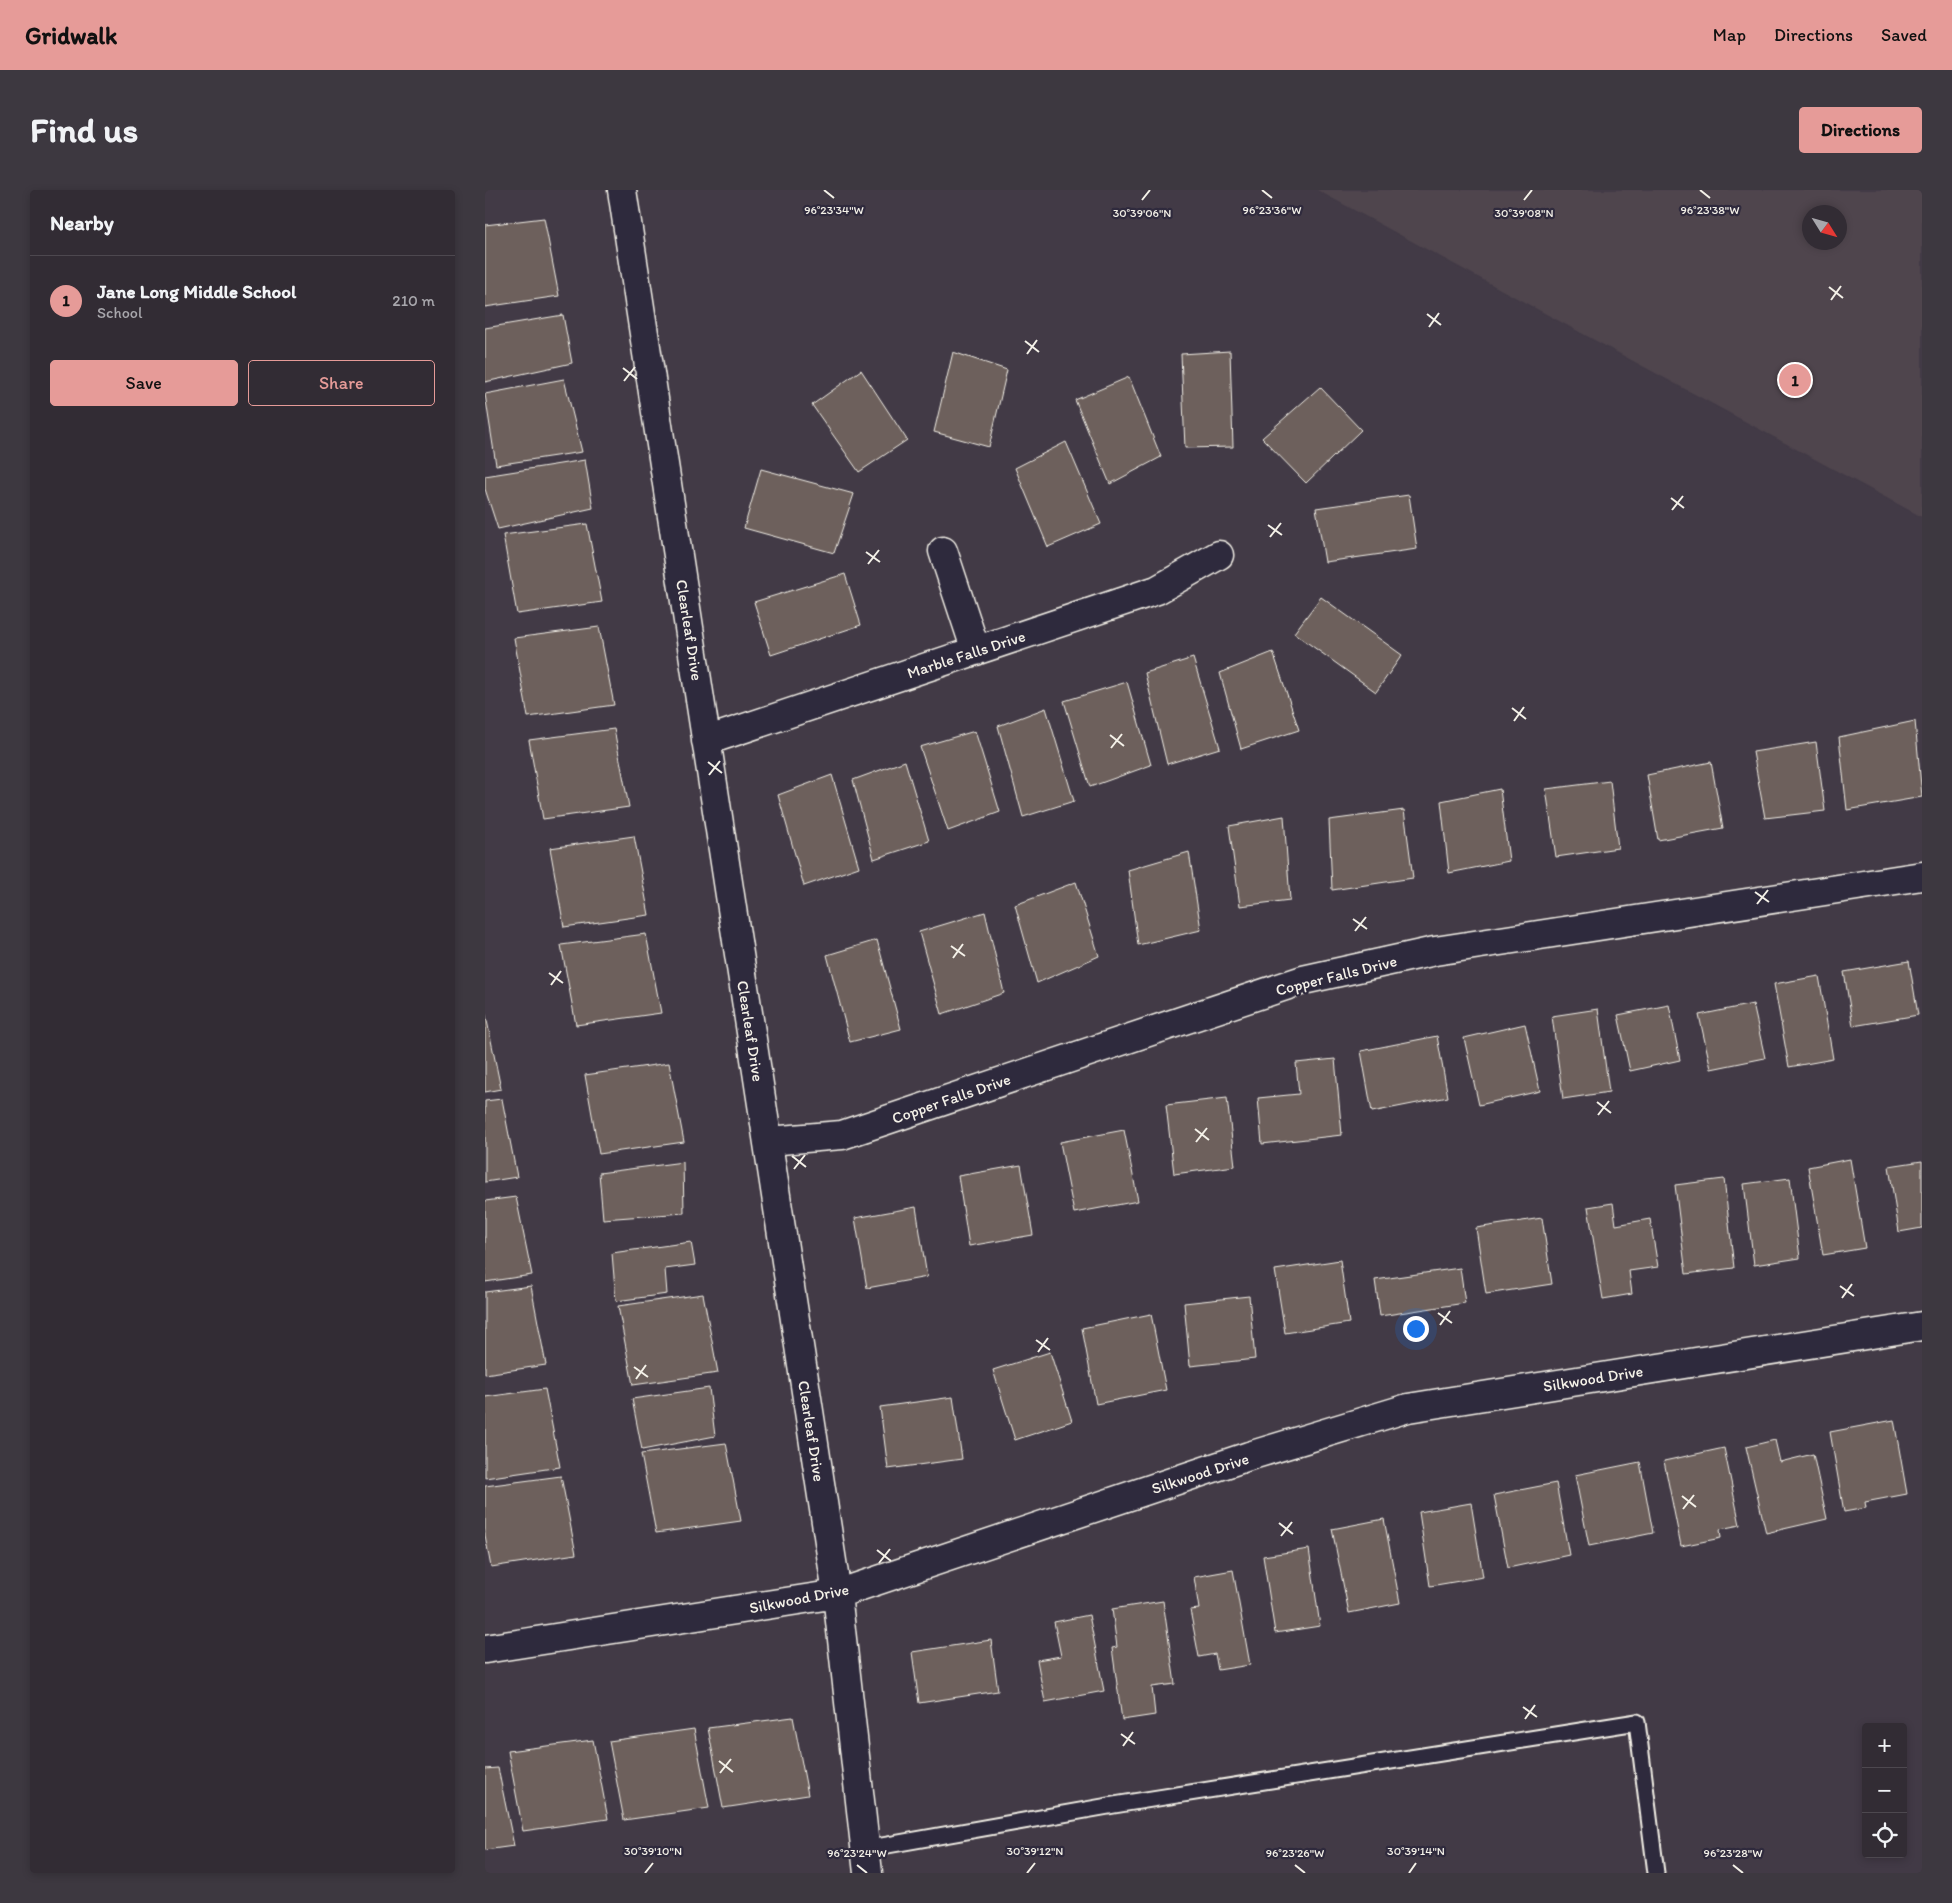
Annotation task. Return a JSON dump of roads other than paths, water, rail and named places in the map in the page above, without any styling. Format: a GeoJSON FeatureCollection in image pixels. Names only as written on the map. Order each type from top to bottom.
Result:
{"type":"FeatureCollection","features":[{"type":"Feature","properties":{"kind":"street","name":"Clearleaf Drive"},"geometry":{"type":"LineString","coordinates":[[622,190],[837,1594],[867,1861]]}},
{"type":"Feature","properties":{"kind":"street"},"geometry":{"type":"LineString","coordinates":[[943,551],[976,650]]}},
{"type":"Feature","properties":{"kind":"street","name":"Marble Falls Drive"},"geometry":{"type":"LineString","coordinates":[[706,740],[1157,590],[1219,555]]}},
{"type":"Feature","properties":{"kind":"street","name":"Copper Falls Drive"},"geometry":{"type":"LineString","coordinates":[[768,1141],[842,1135],[1303,980],[1435,951],[1922,876]]}},
{"type":"Feature","properties":{"kind":"street","name":"Silkwood Drive"},"geometry":{"type":"LineString","coordinates":[[485,1648],[837,1594],[1249,1456],[1407,1408],[1922,1326]]}},
{"type":"Feature","properties":{"kind":"lane"},"geometry":{"type":"LineString","coordinates":[[867,1861],[1134,1802],[1637,1722],[1656,1873]]}},
{"type":"Feature","properties":{"kind":"place","name":"Jane Long Middle School"},"geometry":{"type":"Point","coordinates":[1795,380]}}]}
